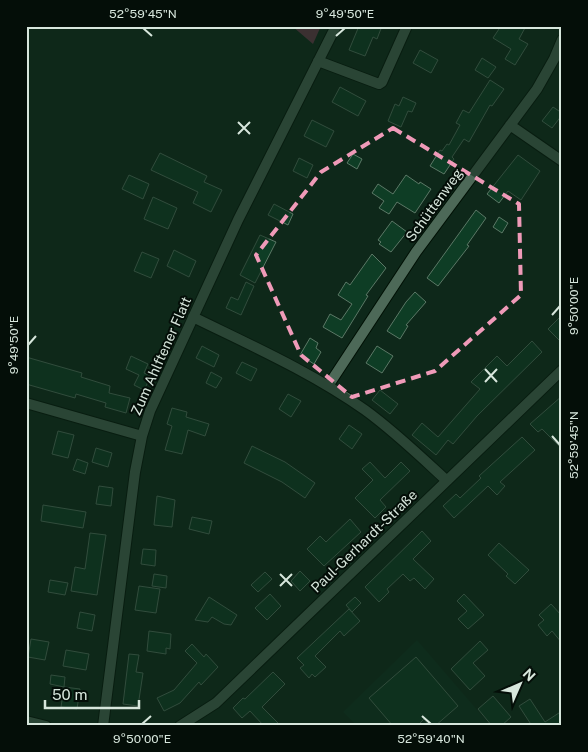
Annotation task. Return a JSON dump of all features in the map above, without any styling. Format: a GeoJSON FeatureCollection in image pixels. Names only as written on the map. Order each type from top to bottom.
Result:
{"type":"FeatureCollection","features":[{"type":"Feature","properties":{"kind":"street","name":"Zum Ahlftener Flatt"},"geometry":{"type":"LineString","coordinates":[[103,726],[135,472],[142,436],[150,411],[238,220],[336,26]]}},
{"type":"Feature","properties":{"kind":"street"},"geometry":{"type":"LineString","coordinates":[[318,61],[379,84],[382,82],[407,26]]}},
{"type":"Feature","properties":{"kind":"street","name":"Schüttenweg"},"geometry":{"type":"LineString","coordinates":[[328,386],[416,252],[524,107],[547,72],[562,40]]}},
{"type":"Feature","properties":{"kind":"street"},"geometry":{"type":"LineString","coordinates":[[510,125],[562,161]]}},
{"type":"Feature","properties":{"kind":"street"},"geometry":{"type":"LineString","coordinates":[[193,317],[298,368],[328,386],[390,429],[446,480]]}},
{"type":"Feature","properties":{"kind":"street","name":"Paul-Gerhardt-Straße"},"geometry":{"type":"LineString","coordinates":[[180,726],[216,703],[562,370]]}},
{"type":"Feature","properties":{"kind":"street"},"geometry":{"type":"LineString","coordinates":[[26,403],[142,436]]}},
{"type":"Feature","properties":{"kind":"street"},"geometry":{"type":"LineString","coordinates":[[26,721],[46,726]]}},
{"type":"Feature","properties":{"kind":"highlighted area"},"geometry":{"type":"Polygon","coordinates":[[[393,128],[519,204],[521,295],[435,371],[352,397],[301,355],[256,255],[321,172],[393,128]]]}},
{"type":"Feature","properties":{"kind":"shaded area"},"geometry":{"type":"Polygon","coordinates":[[[292,26],[321,26],[313,44],[292,26]]]}},
{"type":"Feature","properties":{"kind":"shaded area"},"geometry":{"type":"Polygon","coordinates":[[[417,640],[491,726],[357,726],[343,712],[417,640]]]}},
{"type":"Feature","properties":{"kind":"building"},"geometry":{"type":"Polygon","coordinates":[[[359,26],[382,26],[377,39],[373,37],[365,56],[349,50],[359,26]]]}},
{"type":"Feature","properties":{"kind":"building"},"geometry":{"type":"Polygon","coordinates":[[[501,26],[526,26],[519,39],[528,44],[515,65],[505,59],[511,49],[493,38],[501,26]]]}},
{"type":"Feature","properties":{"kind":"building"},"geometry":{"type":"Polygon","coordinates":[[[420,50],[438,60],[431,73],[413,63],[420,50]]]}},
{"type":"Feature","properties":{"kind":"building"},"geometry":{"type":"Polygon","coordinates":[[[482,58],[496,67],[488,78],[475,70],[482,58]]]}},
{"type":"Feature","properties":{"kind":"building"},"geometry":{"type":"Polygon","coordinates":[[[490,80],[504,89],[492,106],[490,105],[469,142],[464,139],[444,174],[430,166],[440,150],[442,151],[447,144],[449,145],[460,125],[456,123],[463,110],[469,113],[490,80]]]}},
{"type":"Feature","properties":{"kind":"building"},"geometry":{"type":"Polygon","coordinates":[[[340,87],[366,101],[358,116],[332,102],[340,87]]]}},
{"type":"Feature","properties":{"kind":"building"},"geometry":{"type":"Polygon","coordinates":[[[403,97],[416,103],[412,112],[408,111],[401,127],[388,121],[395,104],[399,106],[403,97]]]}},
{"type":"Feature","properties":{"kind":"building"},"geometry":{"type":"Polygon","coordinates":[[[553,107],[562,115],[552,128],[542,121],[553,107]]]}},
{"type":"Feature","properties":{"kind":"building"},"geometry":{"type":"Polygon","coordinates":[[[312,120],[334,131],[326,147],[304,136],[312,120]]]}},
{"type":"Feature","properties":{"kind":"building"},"geometry":{"type":"Polygon","coordinates":[[[160,153],[207,176],[204,182],[222,190],[211,212],[193,203],[198,192],[151,170],[160,153]]]}},
{"type":"Feature","properties":{"kind":"building"},"geometry":{"type":"Polygon","coordinates":[[[353,154],[362,159],[357,169],[347,163],[353,154]]]}},
{"type":"Feature","properties":{"kind":"building"},"geometry":{"type":"Polygon","coordinates":[[[518,155],[540,171],[521,200],[508,191],[499,203],[487,194],[518,155]]]}},
{"type":"Feature","properties":{"kind":"building"},"geometry":{"type":"Polygon","coordinates":[[[299,158],[313,165],[307,178],[293,171],[299,158]]]}},
{"type":"Feature","properties":{"kind":"building"},"geometry":{"type":"Polygon","coordinates":[[[129,175],[149,184],[143,199],[122,189],[129,175]]]}},
{"type":"Feature","properties":{"kind":"building"},"geometry":{"type":"Polygon","coordinates":[[[406,175],[419,184],[420,182],[431,189],[415,213],[397,202],[389,214],[379,208],[384,201],[372,193],[378,184],[393,194],[406,175]]]}},
{"type":"Feature","properties":{"kind":"building"},"geometry":{"type":"Polygon","coordinates":[[[153,197],[177,208],[168,229],[144,219],[153,197]]]}},
{"type":"Feature","properties":{"kind":"building"},"geometry":{"type":"Polygon","coordinates":[[[274,204],[293,214],[288,225],[268,215],[274,204]]]}},
{"type":"Feature","properties":{"kind":"building"},"geometry":{"type":"Polygon","coordinates":[[[476,210],[486,218],[467,245],[469,246],[438,286],[427,278],[476,210]]]}},
{"type":"Feature","properties":{"kind":"building"},"geometry":{"type":"Polygon","coordinates":[[[499,217],[508,223],[502,233],[493,227],[499,217]]]}},
{"type":"Feature","properties":{"kind":"building"},"geometry":{"type":"Polygon","coordinates":[[[392,221],[407,232],[391,252],[379,244],[381,242],[378,240],[392,221]]]}},
{"type":"Feature","properties":{"kind":"building"},"geometry":{"type":"Polygon","coordinates":[[[260,235],[276,242],[255,283],[240,275],[260,235]]]}},
{"type":"Feature","properties":{"kind":"building"},"geometry":{"type":"Polygon","coordinates":[[[174,250],[196,261],[189,277],[167,266],[174,250]]]}},
{"type":"Feature","properties":{"kind":"building"},"geometry":{"type":"Polygon","coordinates":[[[142,252],[159,259],[151,278],[134,271],[142,252]]]}},
{"type":"Feature","properties":{"kind":"building"},"geometry":{"type":"Polygon","coordinates":[[[372,254],[386,268],[366,295],[368,296],[342,338],[323,327],[330,314],[341,320],[352,304],[338,295],[346,282],[350,285],[372,254]]]}},
{"type":"Feature","properties":{"kind":"building"},"geometry":{"type":"Polygon","coordinates":[[[246,282],[254,286],[241,315],[226,308],[231,297],[238,300],[246,282]]]}},
{"type":"Feature","properties":{"kind":"building"},"geometry":{"type":"Polygon","coordinates":[[[415,292],[426,302],[406,325],[408,326],[400,339],[387,331],[415,292]]]}},
{"type":"Feature","properties":{"kind":"building"},"geometry":{"type":"Polygon","coordinates":[[[562,315],[562,343],[548,329],[562,315]]]}},
{"type":"Feature","properties":{"kind":"building"},"geometry":{"type":"Polygon","coordinates":[[[310,338],[318,343],[316,348],[321,352],[314,364],[300,355],[310,338]]]}},
{"type":"Feature","properties":{"kind":"building"},"geometry":{"type":"Polygon","coordinates":[[[532,341],[542,352],[477,416],[453,444],[448,440],[436,455],[412,435],[422,423],[438,437],[480,389],[471,382],[497,356],[507,366],[532,341]]]}},
{"type":"Feature","properties":{"kind":"building"},"geometry":{"type":"Polygon","coordinates":[[[202,346],[219,355],[214,367],[196,358],[202,346]]]}},
{"type":"Feature","properties":{"kind":"building"},"geometry":{"type":"Polygon","coordinates":[[[377,346],[393,356],[382,373],[366,363],[377,346]]]}},
{"type":"Feature","properties":{"kind":"building"},"geometry":{"type":"Polygon","coordinates":[[[131,356],[148,364],[144,373],[151,376],[144,390],[134,385],[139,375],[126,369],[131,356]]]}},
{"type":"Feature","properties":{"kind":"building"},"geometry":{"type":"Polygon","coordinates":[[[26,357],[82,373],[81,377],[110,386],[109,393],[130,398],[126,413],[105,407],[106,403],[76,394],[75,398],[26,384],[26,357]]]}},
{"type":"Feature","properties":{"kind":"building"},"geometry":{"type":"Polygon","coordinates":[[[242,362],[257,369],[251,381],[236,373],[242,362]]]}},
{"type":"Feature","properties":{"kind":"building"},"geometry":{"type":"Polygon","coordinates":[[[211,372],[222,378],[216,388],[206,383],[211,372]]]}},
{"type":"Feature","properties":{"kind":"building"},"geometry":{"type":"Polygon","coordinates":[[[380,390],[398,404],[390,414],[372,400],[380,390]]]}},
{"type":"Feature","properties":{"kind":"building"},"geometry":{"type":"Polygon","coordinates":[[[288,394],[301,401],[291,417],[279,409],[288,394]]]}},
{"type":"Feature","properties":{"kind":"building"},"geometry":{"type":"Polygon","coordinates":[[[562,396],[562,449],[542,429],[538,432],[530,424],[562,396]]]}},
{"type":"Feature","properties":{"kind":"building"},"geometry":{"type":"Polygon","coordinates":[[[172,408],[187,412],[186,417],[209,424],[205,436],[188,430],[182,454],[165,450],[172,426],[167,424],[172,408]]]}},
{"type":"Feature","properties":{"kind":"building"},"geometry":{"type":"Polygon","coordinates":[[[349,425],[362,434],[352,449],[339,439],[349,425]]]}},
{"type":"Feature","properties":{"kind":"building"},"geometry":{"type":"Polygon","coordinates":[[[58,431],[74,435],[68,458],[52,454],[58,431]]]}},
{"type":"Feature","properties":{"kind":"building"},"geometry":{"type":"Polygon","coordinates":[[[522,437],[535,450],[500,482],[505,486],[497,495],[488,486],[454,518],[443,506],[456,494],[460,498],[481,478],[479,476],[522,437]]]}},
{"type":"Feature","properties":{"kind":"building"},"geometry":{"type":"Polygon","coordinates":[[[252,446],[285,462],[315,483],[305,498],[282,482],[244,463],[252,446]]]}},
{"type":"Feature","properties":{"kind":"building"},"geometry":{"type":"Polygon","coordinates":[[[96,448],[112,453],[108,467],[92,462],[96,448]]]}},
{"type":"Feature","properties":{"kind":"building"},"geometry":{"type":"Polygon","coordinates":[[[77,459],[88,463],[85,474],[73,470],[77,459]]]}},
{"type":"Feature","properties":{"kind":"building"},"geometry":{"type":"Polygon","coordinates":[[[370,462],[385,478],[401,462],[410,471],[380,500],[386,507],[375,518],[355,498],[373,480],[362,469],[370,462]]]}},
{"type":"Feature","properties":{"kind":"building"},"geometry":{"type":"Polygon","coordinates":[[[99,486],[113,488],[111,506],[96,504],[99,486]]]}},
{"type":"Feature","properties":{"kind":"building"},"geometry":{"type":"Polygon","coordinates":[[[157,496],[175,500],[172,527],[154,525],[157,496]]]}},
{"type":"Feature","properties":{"kind":"building"},"geometry":{"type":"Polygon","coordinates":[[[43,505],[86,512],[83,528],[41,521],[43,505]]]}},
{"type":"Feature","properties":{"kind":"building"},"geometry":{"type":"Polygon","coordinates":[[[192,517],[212,521],[209,534],[189,529],[192,517]]]}},
{"type":"Feature","properties":{"kind":"building"},"geometry":{"type":"Polygon","coordinates":[[[350,519],[361,532],[324,566],[307,549],[320,536],[326,542],[350,519]]]}},
{"type":"Feature","properties":{"kind":"building"},"geometry":{"type":"Polygon","coordinates":[[[422,531],[431,541],[413,559],[434,579],[425,589],[414,578],[410,581],[403,574],[387,589],[389,592],[379,602],[365,587],[422,531]]]}},
{"type":"Feature","properties":{"kind":"building"},"geometry":{"type":"Polygon","coordinates":[[[90,533],[106,535],[97,595],[71,591],[75,567],[85,569],[90,533]]]}},
{"type":"Feature","properties":{"kind":"building"},"geometry":{"type":"Polygon","coordinates":[[[499,543],[529,570],[515,584],[506,576],[508,574],[488,555],[499,543]]]}},
{"type":"Feature","properties":{"kind":"building"},"geometry":{"type":"Polygon","coordinates":[[[143,549],[156,550],[155,566],[141,564],[143,549]]]}},
{"type":"Feature","properties":{"kind":"building"},"geometry":{"type":"Polygon","coordinates":[[[300,571],[310,581],[300,591],[291,581],[300,571]]]}},
{"type":"Feature","properties":{"kind":"building"},"geometry":{"type":"Polygon","coordinates":[[[265,572],[272,579],[258,592],[251,585],[265,572]]]}},
{"type":"Feature","properties":{"kind":"building"},"geometry":{"type":"Polygon","coordinates":[[[154,574],[167,576],[166,588],[152,586],[154,574]]]}},
{"type":"Feature","properties":{"kind":"building"},"geometry":{"type":"Polygon","coordinates":[[[50,580],[68,583],[65,595],[48,592],[50,580]]]}},
{"type":"Feature","properties":{"kind":"building"},"geometry":{"type":"Polygon","coordinates":[[[139,586],[160,589],[156,613],[135,610],[139,586]]]}},
{"type":"Feature","properties":{"kind":"building"},"geometry":{"type":"Polygon","coordinates":[[[270,594],[281,606],[267,620],[255,608],[270,594]]]}},
{"type":"Feature","properties":{"kind":"building"},"geometry":{"type":"Polygon","coordinates":[[[464,594],[484,615],[468,629],[458,619],[467,611],[457,601],[464,594]]]}},
{"type":"Feature","properties":{"kind":"building"},"geometry":{"type":"Polygon","coordinates":[[[209,597],[237,615],[231,625],[224,624],[212,617],[208,622],[195,620],[209,597]]]}},
{"type":"Feature","properties":{"kind":"building"},"geometry":{"type":"Polygon","coordinates":[[[355,597],[361,603],[352,612],[346,605],[355,597]]]}},
{"type":"Feature","properties":{"kind":"building"},"geometry":{"type":"Polygon","coordinates":[[[551,604],[562,616],[562,643],[552,631],[547,636],[538,625],[544,620],[539,615],[551,604]]]}},
{"type":"Feature","properties":{"kind":"building"},"geometry":{"type":"Polygon","coordinates":[[[349,609],[360,621],[344,636],[340,631],[315,656],[326,667],[315,677],[312,674],[309,678],[300,668],[304,665],[297,658],[349,609]]]}},
{"type":"Feature","properties":{"kind":"building"},"geometry":{"type":"Polygon","coordinates":[[[80,612],[95,615],[92,631],[77,628],[80,612]]]}},
{"type":"Feature","properties":{"kind":"building"},"geometry":{"type":"Polygon","coordinates":[[[149,631],[171,634],[170,649],[166,648],[166,654],[147,651],[149,631]]]}},
{"type":"Feature","properties":{"kind":"building"},"geometry":{"type":"Polygon","coordinates":[[[31,639],[49,642],[45,660],[28,657],[31,639]]]}},
{"type":"Feature","properties":{"kind":"building"},"geometry":{"type":"Polygon","coordinates":[[[480,641],[488,650],[473,663],[485,676],[470,690],[451,669],[480,641]]]}},
{"type":"Feature","properties":{"kind":"building"},"geometry":{"type":"Polygon","coordinates":[[[192,644],[204,657],[206,654],[218,667],[201,685],[199,682],[180,703],[164,711],[157,698],[174,690],[197,663],[185,651],[192,644]]]}},
{"type":"Feature","properties":{"kind":"building"},"geometry":{"type":"Polygon","coordinates":[[[66,650],[89,654],[86,670],[63,666],[66,650]]]}},
{"type":"Feature","properties":{"kind":"building"},"geometry":{"type":"Polygon","coordinates":[[[129,654],[139,655],[136,672],[143,673],[138,706],[123,704],[129,654]]]}},
{"type":"Feature","properties":{"kind":"building"},"geometry":{"type":"Polygon","coordinates":[[[416,657],[458,706],[435,726],[430,726],[424,719],[417,726],[393,726],[369,698],[416,657]]]}},
{"type":"Feature","properties":{"kind":"building"},"geometry":{"type":"Polygon","coordinates":[[[273,672],[285,684],[262,707],[281,726],[264,726],[250,711],[242,718],[233,708],[273,672]]]}},
{"type":"Feature","properties":{"kind":"building"},"geometry":{"type":"Polygon","coordinates":[[[51,675],[65,677],[64,687],[50,684],[51,675]]]}},
{"type":"Feature","properties":{"kind":"building"},"geometry":{"type":"Polygon","coordinates":[[[64,687],[80,689],[77,709],[61,707],[64,687]]]}},
{"type":"Feature","properties":{"kind":"building"},"geometry":{"type":"Polygon","coordinates":[[[493,696],[511,717],[501,726],[492,726],[478,709],[493,696]]]}},
{"type":"Feature","properties":{"kind":"building"},"geometry":{"type":"Polygon","coordinates":[[[530,699],[545,722],[562,711],[562,726],[532,726],[519,706],[530,699]]]}}]}
